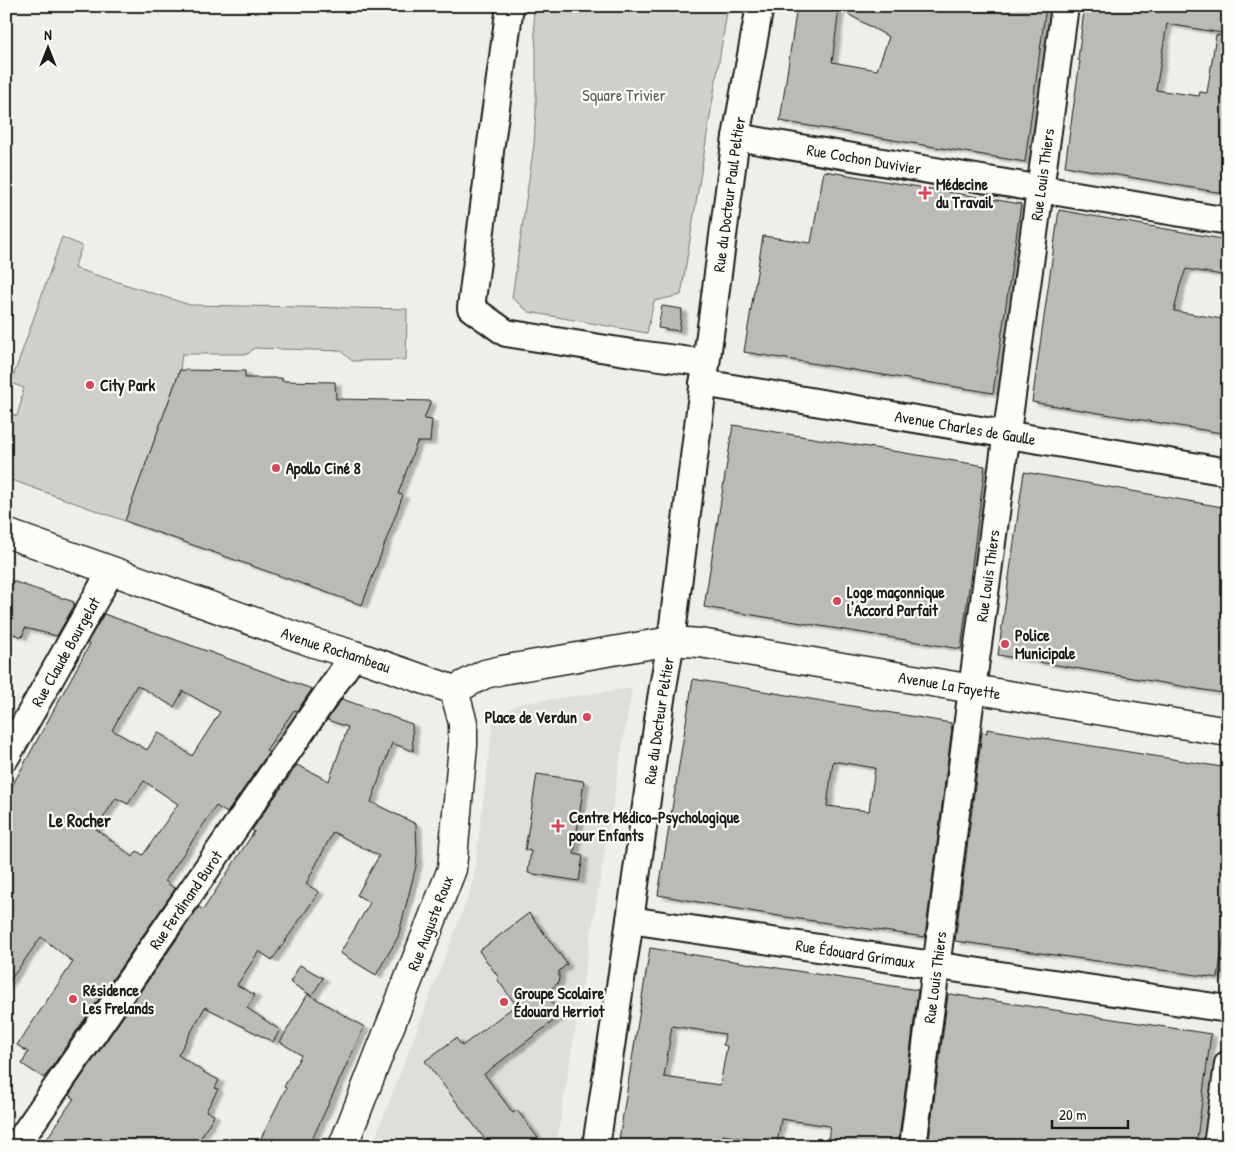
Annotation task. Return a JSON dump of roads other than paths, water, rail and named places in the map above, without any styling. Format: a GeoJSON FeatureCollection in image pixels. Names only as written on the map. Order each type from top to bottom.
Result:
{"type":"FeatureCollection","features":[{"type":"Feature","properties":{"kind":"main road","name":"Avenue Rochambeau"},"geometry":{"type":"LineString","coordinates":[[6,533],[314,643],[454,690]]}},
{"type":"Feature","properties":{"kind":"main road","name":"Avenue La Fayette"},"geometry":{"type":"LineString","coordinates":[[671,641],[700,643],[1228,732]]}},
{"type":"Feature","properties":{"kind":"main road"},"geometry":{"type":"LineString","coordinates":[[454,690],[485,674],[502,670],[671,641]]}},
{"type":"Feature","properties":{"kind":"main road","name":"Rue Auguste Roux"},"geometry":{"type":"LineString","coordinates":[[343,1146],[452,869],[463,745],[463,723],[454,690]]}},
{"type":"Feature","properties":{"kind":"street","name":"Avenue Charles de Gaulle"},"geometry":{"type":"LineString","coordinates":[[510,6],[471,308],[506,333],[629,353],[704,373],[1007,435],[1228,472]]}},
{"type":"Feature","properties":{"kind":"street","name":"Rue du Docteur Paul Peltier"},"geometry":{"type":"LineString","coordinates":[[704,373],[736,137],[760,6]]}},
{"type":"Feature","properties":{"kind":"street","name":"Rue Louis Thiers"},"geometry":{"type":"LineString","coordinates":[[913,1146],[972,689],[1065,6]]}},
{"type":"Feature","properties":{"kind":"street","name":"Rue Cochon Duvivier"},"geometry":{"type":"LineString","coordinates":[[736,137],[1228,221]]}},
{"type":"Feature","properties":{"kind":"street","name":"Rue du Docteur Peltier"},"geometry":{"type":"LineString","coordinates":[[596,1146],[630,920],[660,699],[671,641],[704,373]]}},
{"type":"Feature","properties":{"kind":"street","name":"Rue Claude Bourgelat"},"geometry":{"type":"LineString","coordinates":[[6,757],[111,571]]}},
{"type":"Feature","properties":{"kind":"street","name":"Rue Ferdinand Burot"},"geometry":{"type":"LineString","coordinates":[[16,1146],[354,655]]}},
{"type":"Feature","properties":{"kind":"street","name":"Rue Édouard Grimaux"},"geometry":{"type":"LineString","coordinates":[[630,920],[1228,1009]]}},
{"type":"Feature","properties":{"kind":"street"},"geometry":{"type":"LineString","coordinates":[[1217,1146],[1228,1064]]}},
{"type":"Feature","properties":{"kind":"place","name":"Médecine du Travail"},"geometry":{"type":"Point","coordinates":[925,193]}},
{"type":"Feature","properties":{"kind":"place","name":"City Park"},"geometry":{"type":"Point","coordinates":[90,385]}},
{"type":"Feature","properties":{"kind":"place","name":"Apollo Ciné 8"},"geometry":{"type":"Point","coordinates":[276,468]}},
{"type":"Feature","properties":{"kind":"place","name":"Loge maçonnique l'Accord Parfait"},"geometry":{"type":"Point","coordinates":[837,601]}},
{"type":"Feature","properties":{"kind":"place","name":"Police Municipale"},"geometry":{"type":"Point","coordinates":[1005,644]}},
{"type":"Feature","properties":{"kind":"place","name":"Place de Verdun"},"geometry":{"type":"Point","coordinates":[587,717]}},
{"type":"Feature","properties":{"kind":"place","name":"Centre Médico-Psychologique pour Enfants"},"geometry":{"type":"Point","coordinates":[558,826]}},
{"type":"Feature","properties":{"kind":"place","name":"Résidence Les Frelands"},"geometry":{"type":"Point","coordinates":[73,999]}},
{"type":"Feature","properties":{"kind":"place","name":"Groupe Scolaire Édouard Herriot"},"geometry":{"type":"Point","coordinates":[504,1002]}},
{"type":"Feature","properties":{"kind":"district","name":"Le Rocher"},"geometry":{"type":"Point","coordinates":[80,820]}},
{"type":"Feature","properties":{"kind":"park label","name":"Square Trivier"},"geometry":{"type":"Point","coordinates":[624,95]}}]}
